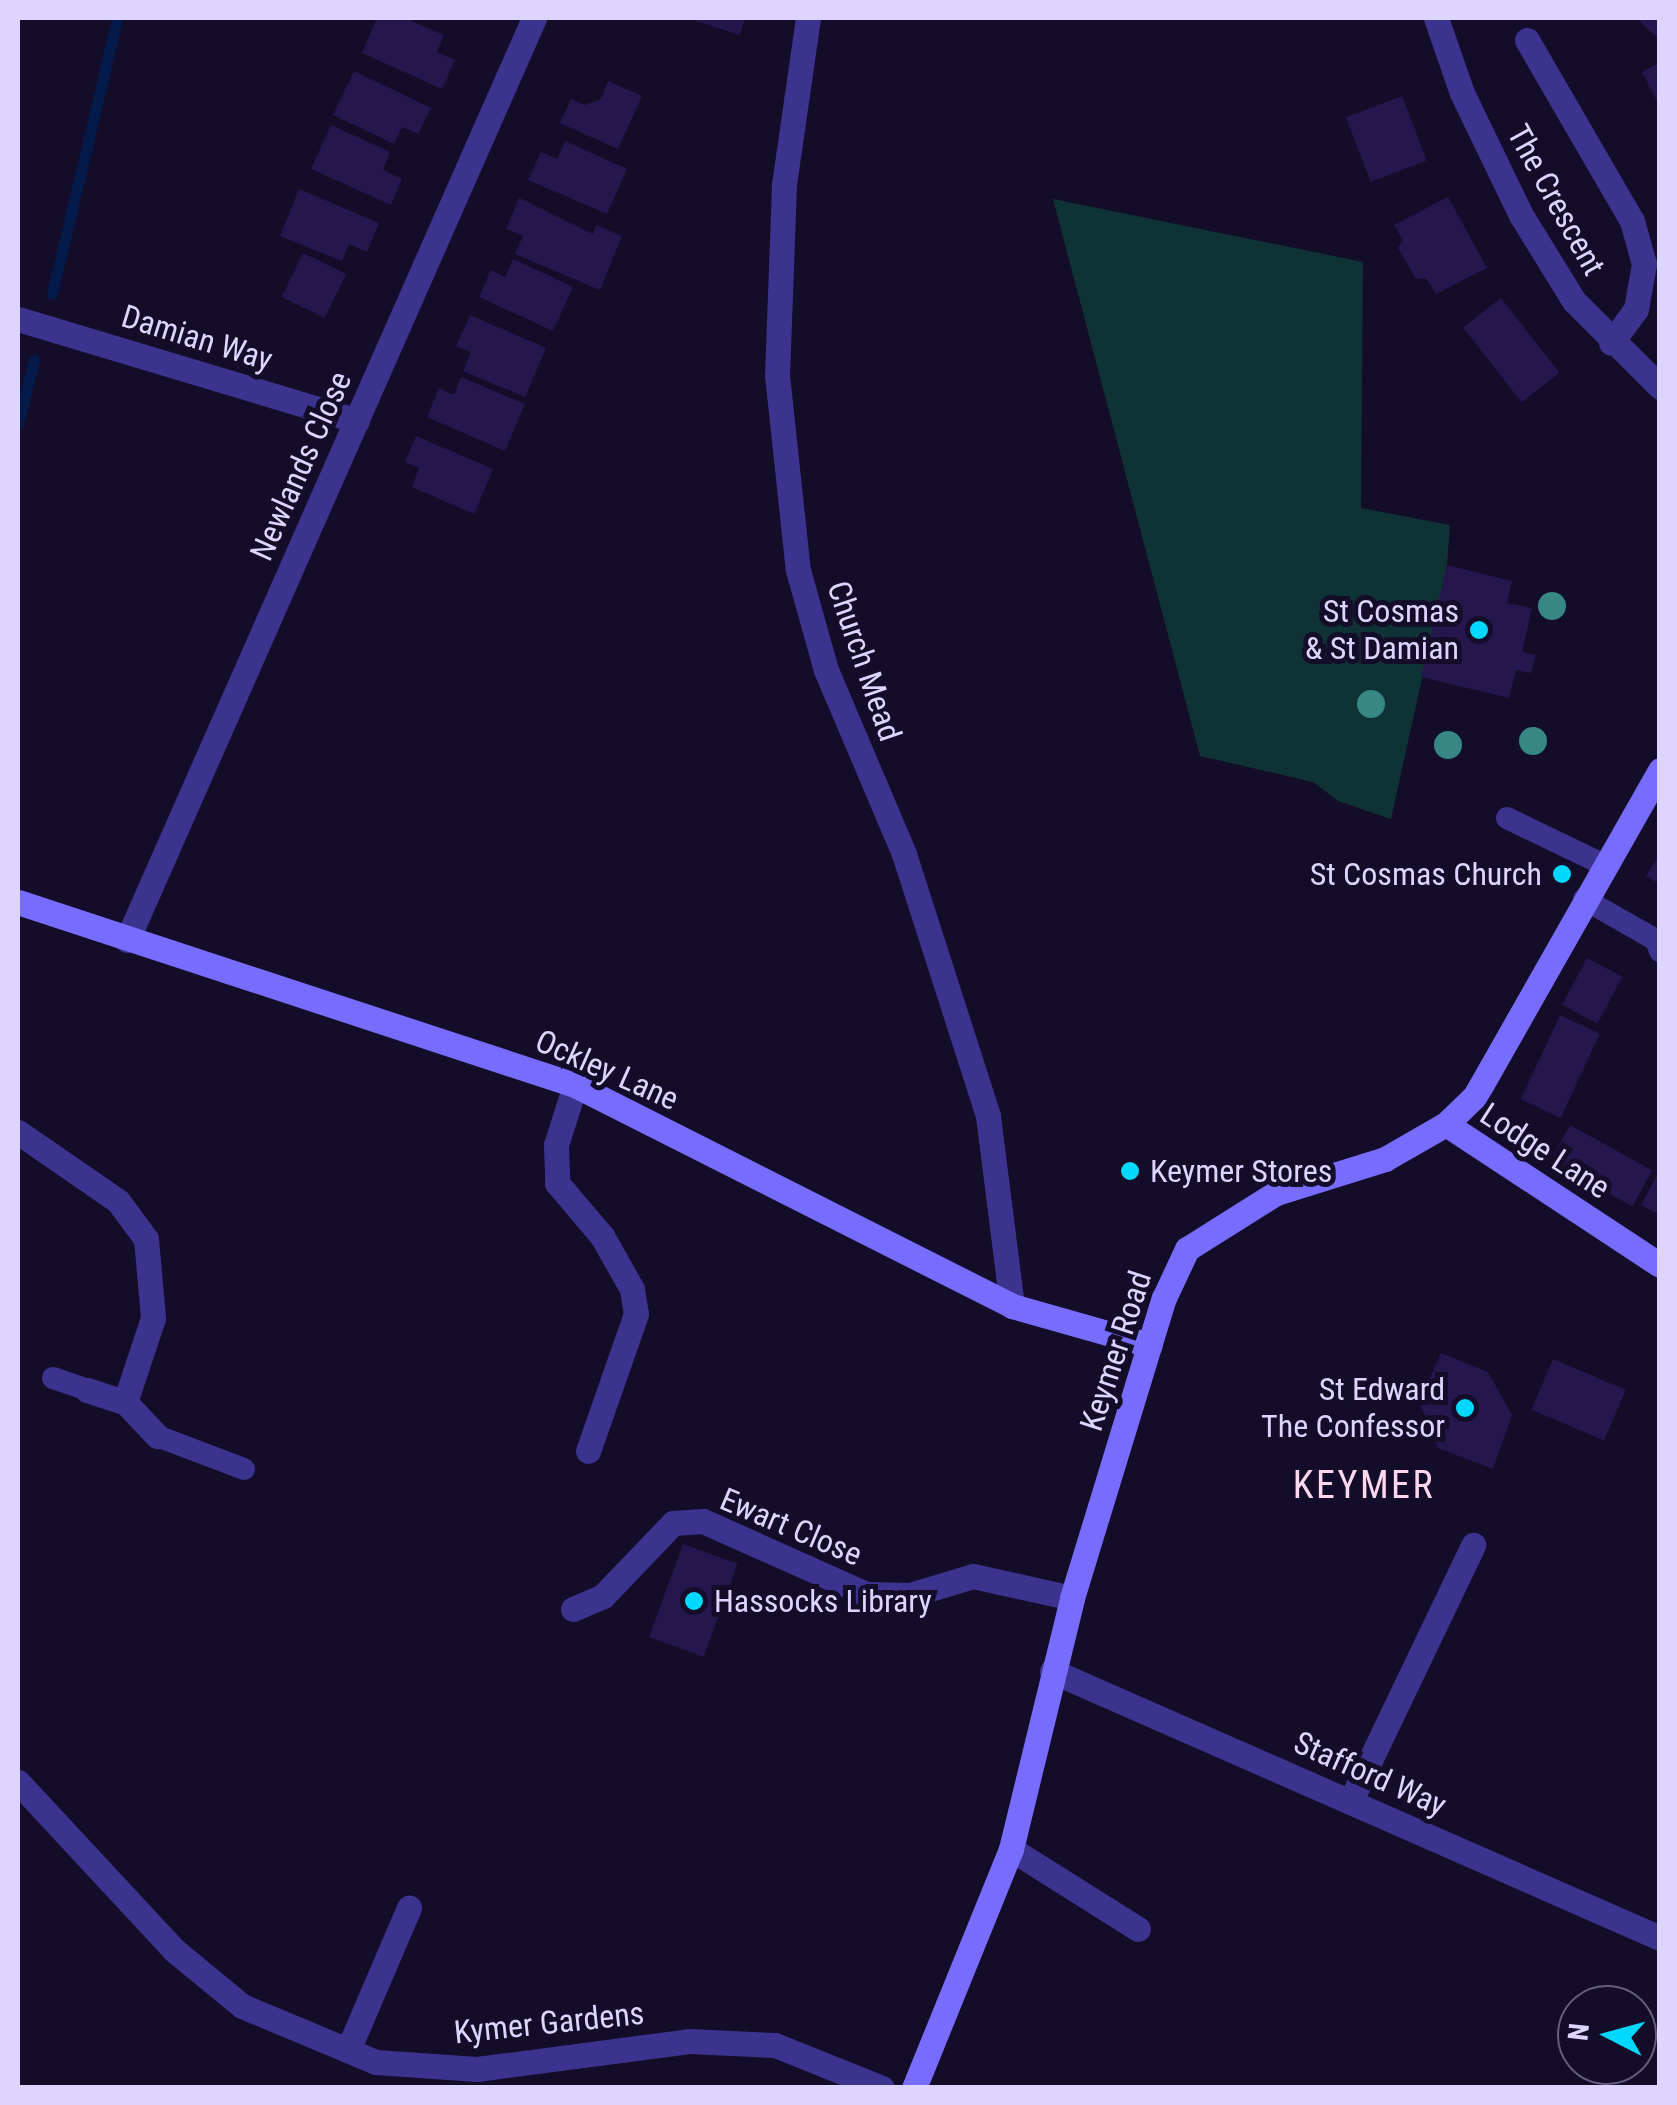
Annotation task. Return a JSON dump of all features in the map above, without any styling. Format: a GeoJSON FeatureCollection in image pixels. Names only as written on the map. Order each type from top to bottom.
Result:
{"type":"FeatureCollection","features":[{"type":"Feature","properties":{"kind":"main road","name":"Keymer Road"},"geometry":{"type":"LineString","coordinates":[[914,2088],[1011,1849],[1072,1598],[1150,1345],[1187,1249],[1276,1193],[1385,1159],[1446,1124],[1475,1096],[1500,1057],[1602,864],[1660,770]]}},
{"type":"Feature","properties":{"kind":"main road","name":"Ockley Lane"},"geometry":{"type":"LineString","coordinates":[[18,902],[574,1084],[1012,1306],[1150,1345]]}},
{"type":"Feature","properties":{"kind":"main road","name":"Lodge Lane"},"geometry":{"type":"LineString","coordinates":[[1446,1124],[1660,1265]]}},
{"type":"Feature","properties":{"kind":"street","name":"Newlands Close"},"geometry":{"type":"LineString","coordinates":[[127,940],[534,18]]}},
{"type":"Feature","properties":{"kind":"street","name":"Church Mead"},"geometry":{"type":"LineString","coordinates":[[808,18],[784,185],[777,376],[798,570],[826,670],[904,854],[988,1116],[1012,1306]]}},
{"type":"Feature","properties":{"kind":"street","name":"The Crescent"},"geometry":{"type":"LineString","coordinates":[[1436,18],[1462,93],[1521,215],[1574,301],[1611,343],[1660,387]]}},
{"type":"Feature","properties":{"kind":"street"},"geometry":{"type":"LineString","coordinates":[[1527,40],[1632,221],[1640,250],[1636,309],[1611,343]]}},
{"type":"Feature","properties":{"kind":"street","name":"Damian Way"},"geometry":{"type":"LineString","coordinates":[[18,319],[357,421]]}},
{"type":"Feature","properties":{"kind":"street"},"geometry":{"type":"LineString","coordinates":[[574,1084],[556,1145],[557,1183],[602,1236],[632,1289],[636,1314],[588,1451]]}},
{"type":"Feature","properties":{"kind":"street"},"geometry":{"type":"LineString","coordinates":[[18,1132],[118,1201],[146,1239],[153,1318],[124,1402]]}},
{"type":"Feature","properties":{"kind":"street"},"geometry":{"type":"LineString","coordinates":[[87,1390],[124,1402],[157,1436]]}},
{"type":"Feature","properties":{"kind":"street","name":"Ewart Close"},"geometry":{"type":"LineString","coordinates":[[573,1609],[603,1596],[673,1523],[703,1521],[866,1594],[910,1595],[973,1576],[1072,1598]]}},
{"type":"Feature","properties":{"kind":"street"},"geometry":{"type":"LineString","coordinates":[[1351,1800],[1473,1545]]}},
{"type":"Feature","properties":{"kind":"street","name":"Stafford Way"},"geometry":{"type":"LineString","coordinates":[[1052,1671],[1660,1938]]}},
{"type":"Feature","properties":{"kind":"street","name":"Kymer Gardens"},"geometry":{"type":"LineString","coordinates":[[18,1782],[174,1950],[242,2006],[376,2062],[477,2069],[689,2040],[774,2045],[882,2088]]}},
{"type":"Feature","properties":{"kind":"street"},"geometry":{"type":"LineString","coordinates":[[1011,1849],[1138,1929]]}},
{"type":"Feature","properties":{"kind":"street"},"geometry":{"type":"LineString","coordinates":[[348,2050],[408,1908]]}},
{"type":"Feature","properties":{"kind":"lane"},"geometry":{"type":"LineString","coordinates":[[1507,818],[1602,864]]}},
{"type":"Feature","properties":{"kind":"lane"},"geometry":{"type":"LineString","coordinates":[[1584,899],[1656,940],[1660,952]]}},
{"type":"Feature","properties":{"kind":"lane"},"geometry":{"type":"LineString","coordinates":[[54,1378],[87,1390]]}},
{"type":"Feature","properties":{"kind":"lane"},"geometry":{"type":"LineString","coordinates":[[157,1436],[244,1469]]}},
{"type":"Feature","properties":{"kind":"green space"},"geometry":{"type":"Polygon","coordinates":[[[1053,199],[1363,262],[1361,508],[1450,525],[1447,565],[1391,819],[1338,801],[1313,782],[1200,756],[1053,199]]]}},
{"type":"Feature","properties":{"kind":"building"},"geometry":{"type":"Polygon","coordinates":[[[377,18],[404,18],[444,35],[437,52],[455,60],[442,89],[362,53],[377,18]]]}},
{"type":"Feature","properties":{"kind":"building"},"geometry":{"type":"Polygon","coordinates":[[[687,18],[745,18],[740,35],[687,18]]]}},
{"type":"Feature","properties":{"kind":"building"},"geometry":{"type":"Polygon","coordinates":[[[1636,18],[1660,18],[1660,40],[1636,18]]]}},
{"type":"Feature","properties":{"kind":"building"},"geometry":{"type":"Polygon","coordinates":[[[1660,62],[1660,97],[1656,99],[1642,72],[1660,62]]]}},
{"type":"Feature","properties":{"kind":"building"},"geometry":{"type":"Polygon","coordinates":[[[354,71],[431,108],[418,134],[402,127],[394,144],[333,115],[354,71]]]}},
{"type":"Feature","properties":{"kind":"building"},"geometry":{"type":"Polygon","coordinates":[[[608,81],[642,96],[618,149],[560,123],[571,99],[585,105],[601,99],[608,81]]]}},
{"type":"Feature","properties":{"kind":"building"},"geometry":{"type":"Polygon","coordinates":[[[1402,96],[1427,160],[1371,182],[1346,118],[1402,96]]]}},
{"type":"Feature","properties":{"kind":"building"},"geometry":{"type":"Polygon","coordinates":[[[331,125],[390,152],[383,170],[402,179],[391,205],[311,169],[331,125]]]}},
{"type":"Feature","properties":{"kind":"building"},"geometry":{"type":"Polygon","coordinates":[[[565,141],[627,169],[607,214],[528,180],[541,152],[557,159],[565,141]]]}},
{"type":"Feature","properties":{"kind":"building"},"geometry":{"type":"Polygon","coordinates":[[[299,189],[379,223],[367,252],[349,244],[342,261],[280,236],[299,189]]]}},
{"type":"Feature","properties":{"kind":"building"},"geometry":{"type":"Polygon","coordinates":[[[1448,197],[1487,268],[1436,294],[1426,278],[1416,279],[1398,248],[1403,240],[1394,225],[1448,197]]]}},
{"type":"Feature","properties":{"kind":"building"},"geometry":{"type":"Polygon","coordinates":[[[519,198],[593,234],[596,225],[622,236],[600,290],[515,254],[523,236],[506,229],[519,198]]]}},
{"type":"Feature","properties":{"kind":"building"},"geometry":{"type":"Polygon","coordinates":[[[303,253],[346,274],[325,318],[282,297],[303,253]]]}},
{"type":"Feature","properties":{"kind":"building"},"geometry":{"type":"Polygon","coordinates":[[[513,259],[573,287],[553,331],[479,297],[491,270],[505,277],[513,259]]]}},
{"type":"Feature","properties":{"kind":"building"},"geometry":{"type":"Polygon","coordinates":[[[1501,298],[1559,373],[1522,402],[1463,328],[1501,298]]]}},
{"type":"Feature","properties":{"kind":"building"},"geometry":{"type":"Polygon","coordinates":[[[470,315],[546,348],[525,397],[463,371],[471,352],[456,346],[470,315]]]}},
{"type":"Feature","properties":{"kind":"building"},"geometry":{"type":"Polygon","coordinates":[[[461,377],[525,404],[505,451],[427,417],[439,388],[454,395],[461,377]]]}},
{"type":"Feature","properties":{"kind":"building"},"geometry":{"type":"Polygon","coordinates":[[[416,436],[493,469],[474,514],[412,487],[419,468],[405,462],[416,436]]]}},
{"type":"Feature","properties":{"kind":"building","name":"St Cosmas & St Damian"},"geometry":{"type":"Polygon","coordinates":[[[1447,565],[1512,581],[1507,603],[1532,608],[1522,652],[1536,655],[1531,673],[1516,670],[1509,698],[1421,677],[1447,565]]]}},
{"type":"Feature","properties":{"kind":"building"},"geometry":{"type":"Polygon","coordinates":[[[1660,854],[1660,884],[1646,876],[1660,854]]]}},
{"type":"Feature","properties":{"kind":"building"},"geometry":{"type":"Polygon","coordinates":[[[1587,958],[1622,977],[1597,1024],[1562,1005],[1587,958]]]}},
{"type":"Feature","properties":{"kind":"building"},"geometry":{"type":"Polygon","coordinates":[[[1560,1015],[1600,1034],[1561,1118],[1521,1099],[1560,1015]]]}},
{"type":"Feature","properties":{"kind":"building"},"geometry":{"type":"Polygon","coordinates":[[[1570,1125],[1652,1171],[1632,1206],[1550,1161],[1570,1125]]]}},
{"type":"Feature","properties":{"kind":"building"},"geometry":{"type":"Polygon","coordinates":[[[1656,1177],[1660,1179],[1660,1215],[1641,1205],[1656,1177]]]}},
{"type":"Feature","properties":{"kind":"building","name":"St Edward The Confessor"},"geometry":{"type":"Polygon","coordinates":[[[1441,1353],[1488,1372],[1512,1415],[1493,1469],[1438,1448],[1419,1402],[1441,1353]]]}},
{"type":"Feature","properties":{"kind":"building"},"geometry":{"type":"Polygon","coordinates":[[[1553,1359],[1626,1390],[1604,1440],[1532,1410],[1553,1359]]]}},
{"type":"Feature","properties":{"kind":"building","name":"Hassocks Library"},"geometry":{"type":"Polygon","coordinates":[[[683,1544],[738,1564],[704,1657],[649,1637],[683,1544]]]}},
{"type":"Feature","properties":{"kind":"waterway"},"geometry":{"type":"LineString","coordinates":[[52,294],[117,18]]}},
{"type":"Feature","properties":{"kind":"waterway"},"geometry":{"type":"LineString","coordinates":[[18,424],[34,360]]}},
{"type":"Feature","properties":{"kind":"place","name":"St Cosmas & St Damian"},"geometry":{"type":"Point","coordinates":[1479,630]}},
{"type":"Feature","properties":{"kind":"place","name":"St Cosmas Church"},"geometry":{"type":"Point","coordinates":[1562,874]}},
{"type":"Feature","properties":{"kind":"place","name":"Keymer Stores"},"geometry":{"type":"Point","coordinates":[1130,1171]}},
{"type":"Feature","properties":{"kind":"place","name":"St Edward The Confessor"},"geometry":{"type":"Point","coordinates":[1465,1408]}},
{"type":"Feature","properties":{"kind":"place","name":"Hassocks Library"},"geometry":{"type":"Point","coordinates":[694,1601]}},
{"type":"Feature","properties":{"kind":"district","name":"KEYMER"},"geometry":{"type":"Point","coordinates":[1364,1486]}}]}
